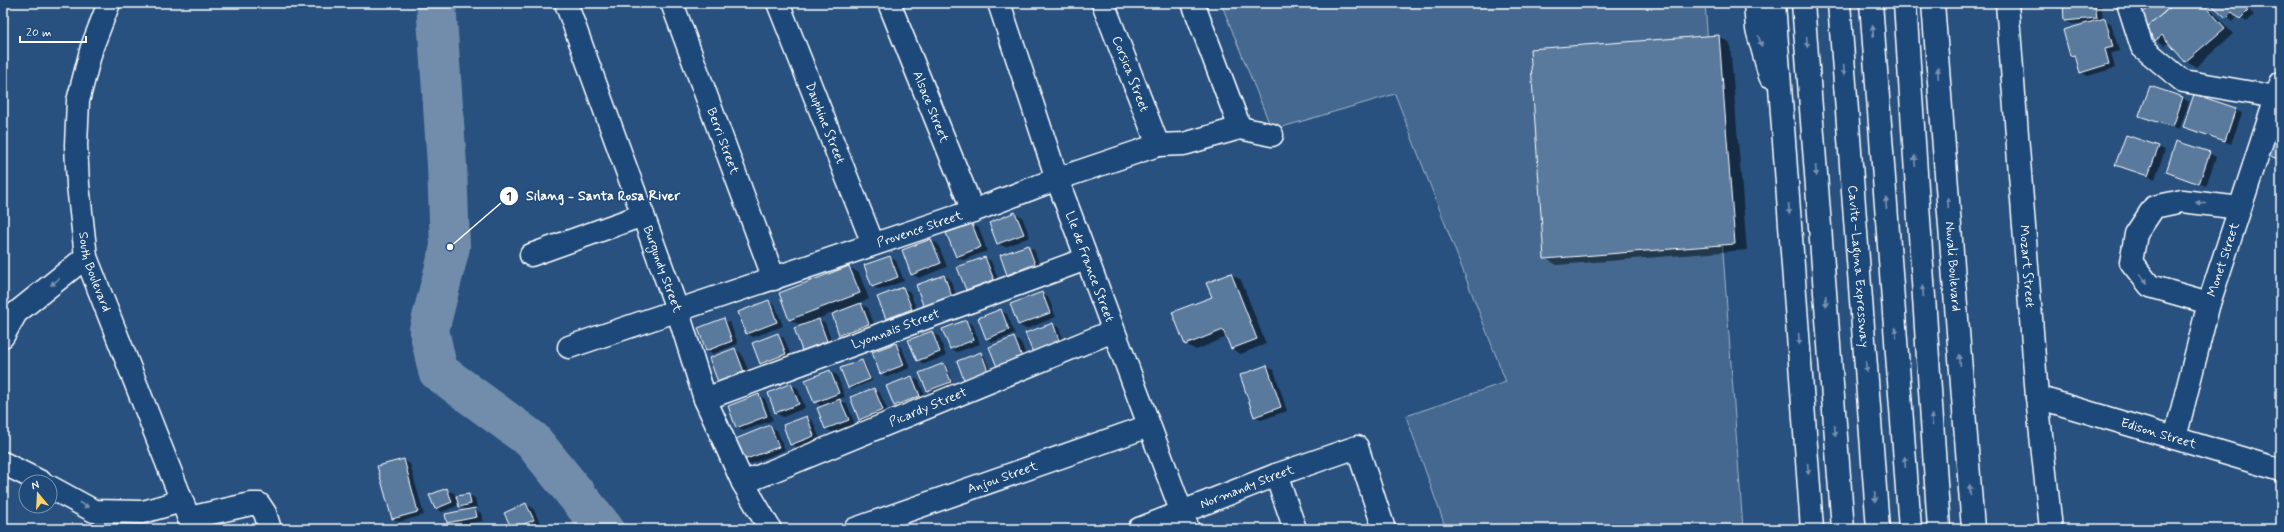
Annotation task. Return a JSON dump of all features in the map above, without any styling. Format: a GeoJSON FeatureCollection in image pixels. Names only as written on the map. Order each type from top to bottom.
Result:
{"type":"FeatureCollection","features":[{"type":"Feature","properties":{"kind":"main road","name":"South Boulevard"},"geometry":{"type":"LineString","coordinates":[[109,3],[92,47],[78,101],[76,145],[78,185],[86,257],[188,516]]}},
{"type":"Feature","properties":{"kind":"main road","name":"Burgundy Street"},"geometry":{"type":"LineString","coordinates":[[566,3],[677,309],[705,399],[743,483],[770,529]]}},
{"type":"Feature","properties":{"kind":"main road","name":"Berri Street"},"geometry":{"type":"LineString","coordinates":[[672,3],[774,279]]}},
{"type":"Feature","properties":{"kind":"main road","name":"Dauphine Street"},"geometry":{"type":"LineString","coordinates":[[778,3],[873,244]]}},
{"type":"Feature","properties":{"kind":"main road","name":"Alsace Street"},"geometry":{"type":"LineString","coordinates":[[889,3],[973,211]]}},
{"type":"Feature","properties":{"kind":"main road","name":"Lle de France Street"},"geometry":{"type":"LineString","coordinates":[[999,3],[1057,179],[1185,520]]}},
{"type":"Feature","properties":{"kind":"main road","name":"Corsica Street"},"geometry":{"type":"LineString","coordinates":[[1103,3],[1158,145]]}},
{"type":"Feature","properties":{"kind":"main road"},"geometry":{"type":"LineString","coordinates":[[1193,3],[1240,128]]}},
{"type":"Feature","properties":{"kind":"main road"},"geometry":{"type":"LineString","coordinates":[[1755,3],[1757,29],[1784,125]]}},
{"type":"Feature","properties":{"kind":"main road"},"geometry":{"type":"LineString","coordinates":[[1774,3],[1812,529]]}},
{"type":"Feature","properties":{"kind":"main road"},"geometry":{"type":"LineString","coordinates":[[1803,3],[1843,529]]}},
{"type":"Feature","properties":{"kind":"main road","name":"Cavite–Laguna Expressway"},"geometry":{"type":"LineString","coordinates":[[1839,3],[1878,529]]}},
{"type":"Feature","properties":{"kind":"main road"},"geometry":{"type":"LineString","coordinates":[[1871,3],[1910,529]]}},
{"type":"Feature","properties":{"kind":"main road"},"geometry":{"type":"LineString","coordinates":[[1905,3],[1939,529]]}},
{"type":"Feature","properties":{"kind":"main road","name":"Nuvali Boulevard"},"geometry":{"type":"LineString","coordinates":[[1933,3],[1972,529]]}},
{"type":"Feature","properties":{"kind":"main road","name":"Mozart Street"},"geometry":{"type":"LineString","coordinates":[[2007,3],[2037,397],[2051,529]]}},
{"type":"Feature","properties":{"kind":"main road"},"geometry":{"type":"LineString","coordinates":[[2128,3],[2142,47],[2183,81],[2278,90]]}},
{"type":"Feature","properties":{"kind":"main road","name":"Monet Street"},"geometry":{"type":"LineString","coordinates":[[2175,438],[2209,303],[2278,90]]}},
{"type":"Feature","properties":{"kind":"main road","name":"Provence Street"},"geometry":{"type":"LineString","coordinates":[[569,347],[677,309],[726,296],[873,244],[973,211],[1057,179],[1158,145],[1184,144],[1240,128],[1272,135]]}},
{"type":"Feature","properties":{"kind":"main road"},"geometry":{"type":"LineString","coordinates":[[2209,303],[2150,286],[2131,262],[2136,234],[2154,207],[2182,201],[2240,208]]}},
{"type":"Feature","properties":{"kind":"main road"},"geometry":{"type":"LineString","coordinates":[[531,255],[643,216]]}},
{"type":"Feature","properties":{"kind":"main road"},"geometry":{"type":"LineString","coordinates":[[3,336],[16,313],[86,257]]}},
{"type":"Feature","properties":{"kind":"main road","name":"Lyonnais Street"},"geometry":{"type":"LineString","coordinates":[[705,399],[1086,259]]}},
{"type":"Feature","properties":{"kind":"main road","name":"Picardy Street"},"geometry":{"type":"LineString","coordinates":[[743,483],[1113,331]]}},
{"type":"Feature","properties":{"kind":"main road","name":"Edison Street"},"geometry":{"type":"LineString","coordinates":[[2037,397],[2281,470]]}},
{"type":"Feature","properties":{"kind":"main road","name":"Anjou Street"},"geometry":{"type":"LineString","coordinates":[[855,529],[1150,426]]}},
{"type":"Feature","properties":{"kind":"main road","name":"Normandy Street"},"geometry":{"type":"LineString","coordinates":[[1139,529],[1185,520],[1276,475],[1357,447],[1384,529]]}},
{"type":"Feature","properties":{"kind":"main road"},"geometry":{"type":"LineString","coordinates":[[3,463],[25,474]]}},
{"type":"Feature","properties":{"kind":"main road"},"geometry":{"type":"LineString","coordinates":[[1276,475],[1295,529]]}},
{"type":"Feature","properties":{"kind":"main road"},"geometry":{"type":"LineString","coordinates":[[58,491],[94,511],[143,512],[188,516],[250,504],[259,504],[265,513],[270,529]]}},
{"type":"Feature","properties":{"kind":"shaded area"},"geometry":{"type":"Polygon","coordinates":[[[1221,3],[1705,3],[1743,529],[1446,529],[1406,416],[1506,382],[1395,94],[1272,130],[1221,3]]]}},
{"type":"Feature","properties":{"kind":"building"},"geometry":{"type":"Polygon","coordinates":[[[2063,3],[2095,3],[2097,18],[2064,21],[2063,3]]]}},
{"type":"Feature","properties":{"kind":"building"},"geometry":{"type":"Polygon","coordinates":[[[2148,3],[2175,3],[2146,28],[2137,18],[2151,6],[2148,3]]]}},
{"type":"Feature","properties":{"kind":"building"},"geometry":{"type":"Polygon","coordinates":[[[2175,3],[2203,3],[2225,28],[2185,62],[2162,35],[2155,41],[2145,29],[2175,3]]]}},
{"type":"Feature","properties":{"kind":"building"},"geometry":{"type":"Polygon","coordinates":[[[2210,3],[2242,3],[2248,11],[2240,19],[2232,12],[2226,18],[2210,3]]]}},
{"type":"Feature","properties":{"kind":"building"},"geometry":{"type":"Polygon","coordinates":[[[2105,18],[2113,47],[2105,49],[2109,64],[2080,73],[2075,55],[2070,56],[2063,30],[2105,18]]]}},
{"type":"Feature","properties":{"kind":"building"},"geometry":{"type":"Polygon","coordinates":[[[1719,35],[1735,244],[1544,259],[1530,49],[1719,35]]]}},
{"type":"Feature","properties":{"kind":"building"},"geometry":{"type":"Polygon","coordinates":[[[2150,86],[2183,97],[2173,127],[2139,116],[2150,86]]]}},
{"type":"Feature","properties":{"kind":"building"},"geometry":{"type":"Polygon","coordinates":[[[2194,94],[2236,108],[2225,141],[2183,127],[2194,94]]]}},
{"type":"Feature","properties":{"kind":"building"},"geometry":{"type":"Polygon","coordinates":[[[2273,119],[2281,122],[2281,160],[2261,153],[2273,119]]]}},
{"type":"Feature","properties":{"kind":"building"},"geometry":{"type":"Polygon","coordinates":[[[2126,135],[2159,146],[2148,176],[2115,165],[2126,135]]]}},
{"type":"Feature","properties":{"kind":"building"},"geometry":{"type":"Polygon","coordinates":[[[2176,141],[2210,152],[2199,184],[2166,172],[2176,141]]]}},
{"type":"Feature","properties":{"kind":"building"},"geometry":{"type":"Polygon","coordinates":[[[1015,212],[1024,234],[997,244],[989,223],[1015,212]]]}},
{"type":"Feature","properties":{"kind":"building"},"geometry":{"type":"Polygon","coordinates":[[[972,224],[981,247],[956,257],[946,233],[972,224]]]}},
{"type":"Feature","properties":{"kind":"building"},"geometry":{"type":"Polygon","coordinates":[[[931,239],[941,263],[911,275],[902,250],[931,239]]]}},
{"type":"Feature","properties":{"kind":"building"},"geometry":{"type":"Polygon","coordinates":[[[1028,245],[1035,264],[1007,275],[1000,255],[1028,245]]]}},
{"type":"Feature","properties":{"kind":"building"},"geometry":{"type":"Polygon","coordinates":[[[890,256],[898,277],[872,287],[864,265],[890,256]]]}},
{"type":"Feature","properties":{"kind":"building"},"geometry":{"type":"Polygon","coordinates":[[[985,257],[994,280],[966,290],[957,267],[985,257]]]}},
{"type":"Feature","properties":{"kind":"building"},"geometry":{"type":"Polygon","coordinates":[[[849,266],[860,293],[789,320],[779,293],[849,266]]]}},
{"type":"Feature","properties":{"kind":"building"},"geometry":{"type":"Polygon","coordinates":[[[1231,273],[1257,339],[1231,349],[1223,330],[1185,345],[1172,312],[1212,297],[1206,283],[1231,273]]]}},
{"type":"Feature","properties":{"kind":"building"},"geometry":{"type":"Polygon","coordinates":[[[944,275],[952,297],[924,308],[916,285],[944,275]]]}},
{"type":"Feature","properties":{"kind":"building"},"geometry":{"type":"Polygon","coordinates":[[[903,287],[912,309],[886,319],[877,297],[903,287]]]}},
{"type":"Feature","properties":{"kind":"building"},"geometry":{"type":"Polygon","coordinates":[[[1042,292],[1050,313],[1018,325],[1010,304],[1042,292]]]}},
{"type":"Feature","properties":{"kind":"building"},"geometry":{"type":"Polygon","coordinates":[[[769,300],[777,322],[746,334],[738,312],[769,300]]]}},
{"type":"Feature","properties":{"kind":"building"},"geometry":{"type":"Polygon","coordinates":[[[861,303],[869,324],[839,335],[832,314],[861,303]]]}},
{"type":"Feature","properties":{"kind":"building"},"geometry":{"type":"Polygon","coordinates":[[[1001,309],[1009,330],[986,339],[978,318],[1001,309]]]}},
{"type":"Feature","properties":{"kind":"building"},"geometry":{"type":"Polygon","coordinates":[[[724,318],[732,341],[706,351],[698,328],[724,318]]]}},
{"type":"Feature","properties":{"kind":"building"},"geometry":{"type":"Polygon","coordinates":[[[819,319],[827,341],[802,351],[794,328],[819,319]]]}},
{"type":"Feature","properties":{"kind":"building"},"geometry":{"type":"Polygon","coordinates":[[[966,320],[974,340],[950,349],[942,329],[966,320]]]}},
{"type":"Feature","properties":{"kind":"building"},"geometry":{"type":"Polygon","coordinates":[[[1053,323],[1060,343],[1033,353],[1025,333],[1053,323]]]}},
{"type":"Feature","properties":{"kind":"building"},"geometry":{"type":"Polygon","coordinates":[[[932,331],[940,352],[917,361],[908,340],[932,331]]]}},
{"type":"Feature","properties":{"kind":"building"},"geometry":{"type":"Polygon","coordinates":[[[778,333],[786,354],[760,364],[752,343],[778,333]]]}},
{"type":"Feature","properties":{"kind":"building"},"geometry":{"type":"Polygon","coordinates":[[[1014,337],[1022,357],[997,367],[989,347],[1014,337]]]}},
{"type":"Feature","properties":{"kind":"building"},"geometry":{"type":"Polygon","coordinates":[[[896,343],[904,365],[880,374],[872,352],[896,343]]]}},
{"type":"Feature","properties":{"kind":"building"},"geometry":{"type":"Polygon","coordinates":[[[735,348],[744,372],[718,382],[709,358],[735,348]]]}},
{"type":"Feature","properties":{"kind":"building"},"geometry":{"type":"Polygon","coordinates":[[[981,352],[988,371],[964,380],[957,361],[981,352]]]}},
{"type":"Feature","properties":{"kind":"building"},"geometry":{"type":"Polygon","coordinates":[[[862,360],[870,379],[848,388],[840,368],[862,360]]]}},
{"type":"Feature","properties":{"kind":"building"},"geometry":{"type":"Polygon","coordinates":[[[944,363],[951,382],[927,391],[919,373],[944,363]]]}},
{"type":"Feature","properties":{"kind":"building"},"geometry":{"type":"Polygon","coordinates":[[[1267,365],[1281,407],[1254,417],[1240,375],[1267,365]]]}},
{"type":"Feature","properties":{"kind":"building"},"geometry":{"type":"Polygon","coordinates":[[[830,370],[839,393],[814,403],[805,380],[830,370]]]}},
{"type":"Feature","properties":{"kind":"building"},"geometry":{"type":"Polygon","coordinates":[[[912,376],[920,396],[894,406],[886,386],[912,376]]]}},
{"type":"Feature","properties":{"kind":"building"},"geometry":{"type":"Polygon","coordinates":[[[791,383],[799,404],[775,413],[768,393],[791,383]]]}},
{"type":"Feature","properties":{"kind":"building"},"geometry":{"type":"Polygon","coordinates":[[[874,388],[883,410],[859,420],[850,397],[874,388]]]}},
{"type":"Feature","properties":{"kind":"building"},"geometry":{"type":"Polygon","coordinates":[[[759,394],[767,416],[736,428],[728,406],[759,394]]]}},
{"type":"Feature","properties":{"kind":"building"},"geometry":{"type":"Polygon","coordinates":[[[840,399],[849,420],[825,429],[817,408],[840,399]]]}},
{"type":"Feature","properties":{"kind":"building"},"geometry":{"type":"Polygon","coordinates":[[[807,416],[814,436],[790,445],[783,425],[807,416]]]}},
{"type":"Feature","properties":{"kind":"building"},"geometry":{"type":"Polygon","coordinates":[[[770,425],[779,447],[741,461],[733,440],[770,425]]]}},
{"type":"Feature","properties":{"kind":"building"},"geometry":{"type":"Polygon","coordinates":[[[404,459],[418,512],[392,519],[377,466],[404,459]]]}},
{"type":"Feature","properties":{"kind":"building"},"geometry":{"type":"Polygon","coordinates":[[[447,488],[452,502],[435,509],[429,495],[447,488]]]}},
{"type":"Feature","properties":{"kind":"building"},"geometry":{"type":"Polygon","coordinates":[[[469,494],[471,504],[459,507],[456,496],[469,494]]]}},
{"type":"Feature","properties":{"kind":"building"},"geometry":{"type":"Polygon","coordinates":[[[526,503],[534,520],[512,529],[504,513],[526,503]]]}},
{"type":"Feature","properties":{"kind":"building"},"geometry":{"type":"Polygon","coordinates":[[[475,508],[477,517],[447,523],[445,514],[475,508]]]}},
{"type":"Feature","properties":{"kind":"waterway"},"geometry":{"type":"LineString","coordinates":[[436,3],[447,165],[450,247],[429,330],[438,371],[532,440],[604,529]]}},
{"type":"Feature","properties":{"kind":"place","name":"Silang - Santa Rosa River"},"geometry":{"type":"Point","coordinates":[450,247]}}]}
